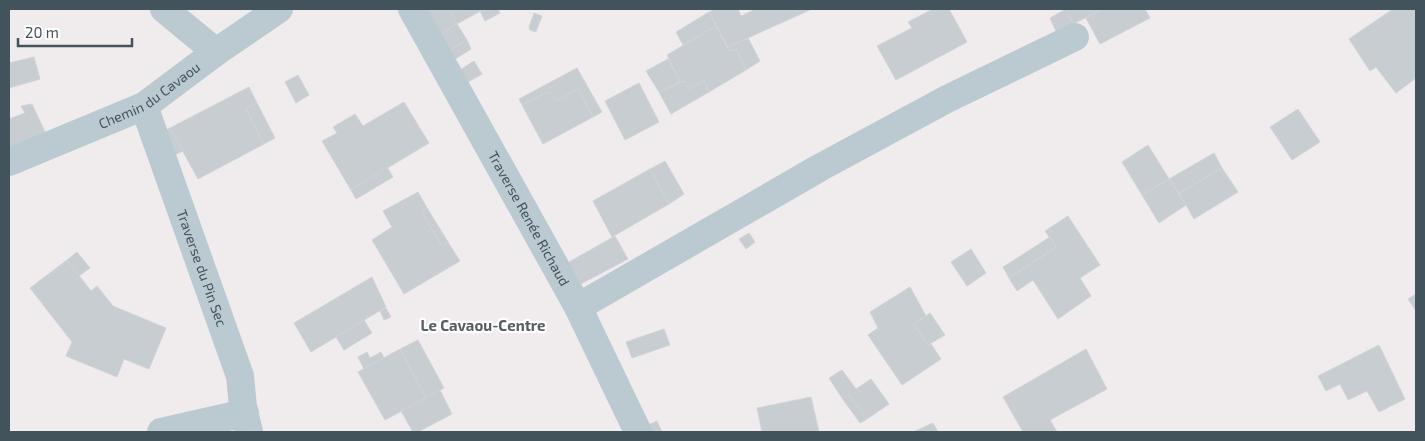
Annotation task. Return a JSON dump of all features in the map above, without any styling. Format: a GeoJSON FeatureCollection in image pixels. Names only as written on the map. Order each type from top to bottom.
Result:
{"type":"FeatureCollection","features":[{"type":"Feature","properties":{"kind":"street"},"geometry":{"type":"LineString","coordinates":[[164,9],[216,52]]}},
{"type":"Feature","properties":{"kind":"street","name":"Chemin du Cavaou"},"geometry":{"type":"LineString","coordinates":[[9,162],[144,106],[216,52],[279,9]]}},
{"type":"Feature","properties":{"kind":"street","name":"Traverse Renée Richaud"},"geometry":{"type":"LineString","coordinates":[[412,9],[578,307],[638,432]]}},
{"type":"Feature","properties":{"kind":"street"},"geometry":{"type":"LineString","coordinates":[[578,307],[838,158],[947,99],[1075,37]]}},
{"type":"Feature","properties":{"kind":"street","name":"Traverse du Pin Sec"},"geometry":{"type":"LineString","coordinates":[[144,106],[240,376],[247,423]]}},
{"type":"Feature","properties":{"kind":"street"},"geometry":{"type":"LineString","coordinates":[[161,432],[247,423]]}},
{"type":"Feature","properties":{"kind":"building"},"geometry":{"type":"Polygon","coordinates":[[[424,9],[449,9],[457,24],[440,35],[424,9]]]}},
{"type":"Feature","properties":{"kind":"building"},"geometry":{"type":"Polygon","coordinates":[[[449,9],[484,9],[457,24],[449,9]]]}},
{"type":"Feature","properties":{"kind":"building"},"geometry":{"type":"Polygon","coordinates":[[[484,9],[498,9],[500,13],[485,21],[480,11],[484,9]]]}},
{"type":"Feature","properties":{"kind":"building"},"geometry":{"type":"Polygon","coordinates":[[[716,9],[738,9],[741,16],[756,9],[812,9],[728,47],[709,12],[716,9]]]}},
{"type":"Feature","properties":{"kind":"building"},"geometry":{"type":"Polygon","coordinates":[[[933,9],[949,9],[967,42],[896,80],[877,46],[912,28],[908,22],[933,9]]]}},
{"type":"Feature","properties":{"kind":"building"},"geometry":{"type":"Polygon","coordinates":[[[1066,9],[1103,9],[1073,24],[1066,9]]]}},
{"type":"Feature","properties":{"kind":"building"},"geometry":{"type":"Polygon","coordinates":[[[1066,9],[1073,24],[1057,33],[1050,18],[1066,9]]]}},
{"type":"Feature","properties":{"kind":"building"},"geometry":{"type":"Polygon","coordinates":[[[1103,9],[1145,9],[1150,18],[1100,44],[1086,18],[1103,9]]]}},
{"type":"Feature","properties":{"kind":"building"},"geometry":{"type":"Polygon","coordinates":[[[1393,9],[1416,9],[1416,78],[1396,93],[1376,67],[1370,71],[1349,39],[1393,9]]]}},
{"type":"Feature","properties":{"kind":"building"},"geometry":{"type":"Polygon","coordinates":[[[709,12],[716,26],[683,45],[676,32],[709,12]]]}},
{"type":"Feature","properties":{"kind":"building"},"geometry":{"type":"Polygon","coordinates":[[[534,13],[542,16],[536,32],[530,30],[529,27],[534,13]]]}},
{"type":"Feature","properties":{"kind":"building"},"geometry":{"type":"Polygon","coordinates":[[[457,24],[467,40],[449,51],[440,35],[457,24]]]}},
{"type":"Feature","properties":{"kind":"building"},"geometry":{"type":"Polygon","coordinates":[[[716,26],[729,51],[736,49],[746,70],[709,92],[704,81],[689,89],[684,81],[680,82],[667,55],[716,26]]]}},
{"type":"Feature","properties":{"kind":"building"},"geometry":{"type":"Polygon","coordinates":[[[748,38],[760,61],[746,70],[736,49],[729,51],[728,47],[748,38]]]}},
{"type":"Feature","properties":{"kind":"building"},"geometry":{"type":"Polygon","coordinates":[[[467,40],[471,49],[454,60],[449,51],[467,40]]]}},
{"type":"Feature","properties":{"kind":"building"},"geometry":{"type":"Polygon","coordinates":[[[34,57],[40,79],[9,88],[9,63],[34,57]]]}},
{"type":"Feature","properties":{"kind":"building"},"geometry":{"type":"Polygon","coordinates":[[[668,59],[680,82],[659,92],[646,71],[668,59]]]}},
{"type":"Feature","properties":{"kind":"building"},"geometry":{"type":"Polygon","coordinates":[[[474,61],[482,74],[468,82],[460,70],[474,61]]]}},
{"type":"Feature","properties":{"kind":"building"},"geometry":{"type":"Polygon","coordinates":[[[577,68],[602,112],[593,117],[579,89],[556,101],[550,91],[522,105],[519,99],[577,68]]]}},
{"type":"Feature","properties":{"kind":"building"},"geometry":{"type":"Polygon","coordinates":[[[298,75],[309,95],[296,103],[285,82],[298,75]]]}},
{"type":"Feature","properties":{"kind":"building"},"geometry":{"type":"Polygon","coordinates":[[[684,81],[689,89],[704,81],[709,92],[671,114],[659,92],[684,81]]]}},
{"type":"Feature","properties":{"kind":"building"},"geometry":{"type":"Polygon","coordinates":[[[639,83],[659,122],[625,140],[605,101],[639,83]]]}},
{"type":"Feature","properties":{"kind":"building"},"geometry":{"type":"Polygon","coordinates":[[[249,87],[257,103],[246,108],[264,144],[198,179],[170,128],[249,87]]]}},
{"type":"Feature","properties":{"kind":"building"},"geometry":{"type":"Polygon","coordinates":[[[579,89],[593,117],[543,144],[522,105],[550,91],[556,101],[579,89]]]}},
{"type":"Feature","properties":{"kind":"building"},"geometry":{"type":"Polygon","coordinates":[[[404,102],[429,143],[351,190],[322,141],[337,133],[333,127],[355,114],[363,126],[404,102]]]}},
{"type":"Feature","properties":{"kind":"building"},"geometry":{"type":"Polygon","coordinates":[[[257,103],[275,138],[264,144],[246,108],[257,103]]]}},
{"type":"Feature","properties":{"kind":"building"},"geometry":{"type":"Polygon","coordinates":[[[32,104],[45,132],[9,148],[9,119],[25,113],[21,106],[32,104]]]}},
{"type":"Feature","properties":{"kind":"building"},"geometry":{"type":"Polygon","coordinates":[[[1298,109],[1320,142],[1292,160],[1270,127],[1298,109]]]}},
{"type":"Feature","properties":{"kind":"building"},"geometry":{"type":"Polygon","coordinates":[[[170,128],[183,151],[172,156],[163,132],[170,128]]]}},
{"type":"Feature","properties":{"kind":"building"},"geometry":{"type":"Polygon","coordinates":[[[1148,145],[1169,179],[1142,195],[1122,162],[1148,145]]]}},
{"type":"Feature","properties":{"kind":"building"},"geometry":{"type":"Polygon","coordinates":[[[1214,153],[1222,168],[1179,193],[1169,179],[1214,153]]]}},
{"type":"Feature","properties":{"kind":"building"},"geometry":{"type":"Polygon","coordinates":[[[665,161],[684,194],[669,204],[650,169],[665,161]]]}},
{"type":"Feature","properties":{"kind":"building"},"geometry":{"type":"Polygon","coordinates":[[[387,167],[393,177],[356,199],[351,190],[387,167]]]}},
{"type":"Feature","properties":{"kind":"building"},"geometry":{"type":"Polygon","coordinates":[[[1222,168],[1238,192],[1194,219],[1179,193],[1222,168]]]}},
{"type":"Feature","properties":{"kind":"building"},"geometry":{"type":"Polygon","coordinates":[[[650,169],[669,204],[612,237],[593,201],[650,169]]]}},
{"type":"Feature","properties":{"kind":"building"},"geometry":{"type":"Polygon","coordinates":[[[1169,179],[1186,205],[1159,223],[1142,195],[1169,179]]]}},
{"type":"Feature","properties":{"kind":"building"},"geometry":{"type":"Polygon","coordinates":[[[418,192],[427,208],[421,211],[442,246],[448,242],[460,261],[404,294],[372,240],[392,227],[383,211],[418,192]]]}},
{"type":"Feature","properties":{"kind":"building"},"geometry":{"type":"Polygon","coordinates":[[[427,208],[448,242],[442,246],[421,211],[427,208]]]}},
{"type":"Feature","properties":{"kind":"building"},"geometry":{"type":"Polygon","coordinates":[[[1068,216],[1100,265],[1080,278],[1091,296],[1058,319],[1033,280],[1017,291],[1009,278],[1056,247],[1045,231],[1068,216]]]}},
{"type":"Feature","properties":{"kind":"building"},"geometry":{"type":"Polygon","coordinates":[[[749,233],[755,242],[746,249],[739,239],[749,233]]]}},
{"type":"Feature","properties":{"kind":"building"},"geometry":{"type":"Polygon","coordinates":[[[615,236],[628,259],[581,284],[569,262],[615,236]]]}},
{"type":"Feature","properties":{"kind":"building"},"geometry":{"type":"Polygon","coordinates":[[[1050,237],[1056,247],[1009,278],[1003,267],[1050,237]]]}},
{"type":"Feature","properties":{"kind":"building"},"geometry":{"type":"Polygon","coordinates":[[[971,249],[986,273],[967,286],[951,262],[971,249]]]}},
{"type":"Feature","properties":{"kind":"building"},"geometry":{"type":"Polygon","coordinates":[[[77,252],[90,268],[79,276],[67,260],[77,252]]]}},
{"type":"Feature","properties":{"kind":"building"},"geometry":{"type":"Polygon","coordinates":[[[67,260],[91,291],[97,286],[113,306],[166,328],[149,369],[124,359],[117,377],[66,356],[72,342],[30,288],[67,260]]]}},
{"type":"Feature","properties":{"kind":"building"},"geometry":{"type":"Polygon","coordinates":[[[372,277],[386,307],[311,352],[294,323],[372,277]]]}},
{"type":"Feature","properties":{"kind":"building"},"geometry":{"type":"Polygon","coordinates":[[[910,287],[926,316],[914,324],[928,345],[931,344],[941,359],[902,385],[868,335],[878,328],[870,312],[910,287]]]}},
{"type":"Feature","properties":{"kind":"building"},"geometry":{"type":"Polygon","coordinates":[[[1416,294],[1416,311],[1408,299],[1416,294]]]}},
{"type":"Feature","properties":{"kind":"building"},"geometry":{"type":"Polygon","coordinates":[[[386,308],[391,317],[384,320],[380,311],[386,308]]]}},
{"type":"Feature","properties":{"kind":"building"},"geometry":{"type":"Polygon","coordinates":[[[930,313],[945,335],[928,345],[914,324],[930,313]]]}},
{"type":"Feature","properties":{"kind":"building"},"geometry":{"type":"Polygon","coordinates":[[[364,320],[372,333],[344,350],[336,337],[364,320]]]}},
{"type":"Feature","properties":{"kind":"building"},"geometry":{"type":"Polygon","coordinates":[[[664,329],[670,345],[632,358],[626,342],[664,329]]]}},
{"type":"Feature","properties":{"kind":"building"},"geometry":{"type":"Polygon","coordinates":[[[418,340],[444,388],[426,398],[400,349],[418,340]]]}},
{"type":"Feature","properties":{"kind":"building"},"geometry":{"type":"Polygon","coordinates":[[[1379,345],[1405,399],[1379,412],[1367,391],[1348,400],[1340,384],[1326,391],[1318,376],[1379,345]]]}},
{"type":"Feature","properties":{"kind":"building"},"geometry":{"type":"Polygon","coordinates":[[[400,349],[426,398],[385,420],[358,372],[400,349]]]}},
{"type":"Feature","properties":{"kind":"building"},"geometry":{"type":"Polygon","coordinates":[[[1086,349],[1107,389],[1050,420],[1057,432],[1023,432],[1003,397],[1086,349]]]}},
{"type":"Feature","properties":{"kind":"building"},"geometry":{"type":"Polygon","coordinates":[[[367,352],[370,358],[381,352],[384,358],[364,369],[358,357],[367,352]]]}},
{"type":"Feature","properties":{"kind":"building"},"geometry":{"type":"Polygon","coordinates":[[[842,370],[856,389],[871,379],[889,404],[867,419],[849,394],[842,398],[829,378],[842,370]]]}},
{"type":"Feature","properties":{"kind":"building"},"geometry":{"type":"Polygon","coordinates":[[[440,390],[452,414],[418,432],[413,432],[401,411],[440,390]]]}},
{"type":"Feature","properties":{"kind":"building"},"geometry":{"type":"Polygon","coordinates":[[[849,394],[867,419],[860,423],[842,398],[849,394]]]}},
{"type":"Feature","properties":{"kind":"building"},"geometry":{"type":"Polygon","coordinates":[[[811,397],[819,432],[762,432],[757,408],[811,397]]]}},
{"type":"Feature","properties":{"kind":"building"},"geometry":{"type":"Polygon","coordinates":[[[657,421],[662,432],[646,432],[643,427],[657,421]]]}},
{"type":"Feature","properties":{"kind":"building"},"geometry":{"type":"Polygon","coordinates":[[[933,423],[938,432],[913,432],[933,423]]]}},
{"type":"Feature","properties":{"kind":"district","name":"Le Cavaou-Centre"},"geometry":{"type":"Point","coordinates":[483,326]}}]}
